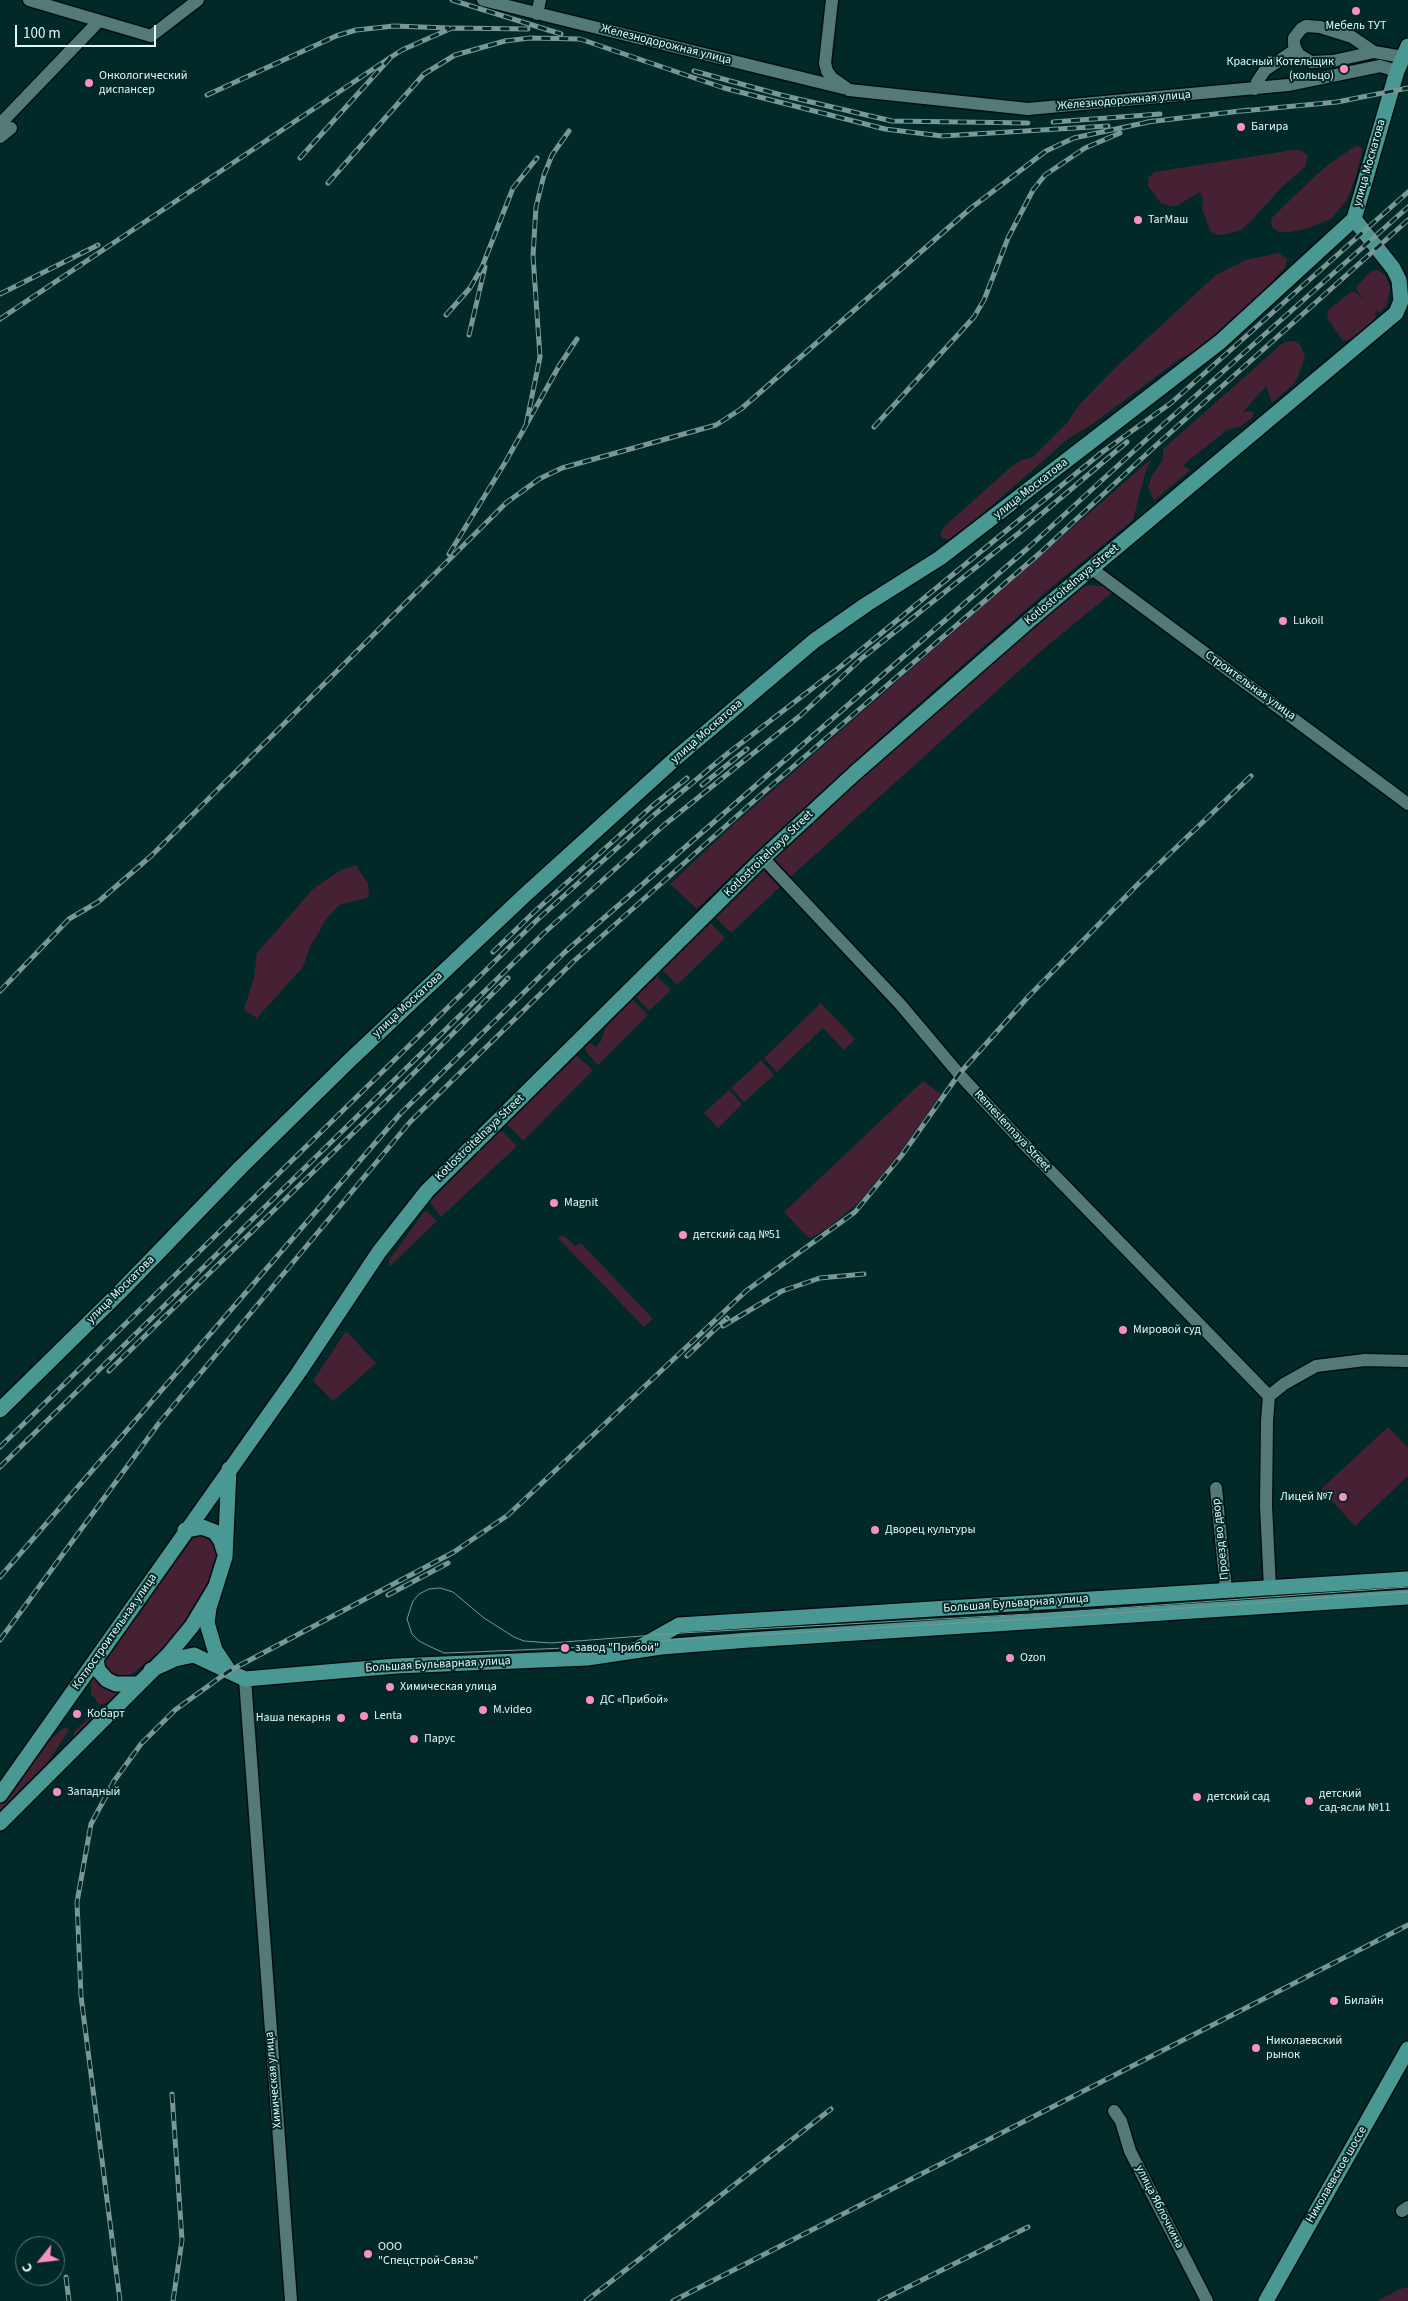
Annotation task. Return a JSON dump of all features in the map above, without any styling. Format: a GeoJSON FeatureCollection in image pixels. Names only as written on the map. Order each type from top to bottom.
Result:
{"type":"FeatureCollection","features":[{"type":"Feature","properties":{"kind":"main road","name":"улица Москатова"},"geometry":{"type":"LineString","coordinates":[[0,1410],[343,1067],[526,894],[676,758],[814,641],[867,604],[940,558],[1220,342],[1354,219],[1402,58]]}},
{"type":"Feature","properties":{"kind":"main road"},"geometry":{"type":"LineString","coordinates":[[1354,219],[1396,274],[1405,293]]}},
{"type":"Feature","properties":{"kind":"main road","name":"Kotlostroitelnaya Street"},"geometry":{"type":"LineString","coordinates":[[229,1469],[299,1372],[379,1252],[426,1190],[763,858],[855,772],[1092,569],[1392,317],[1400,307],[1405,293]]}},
{"type":"Feature","properties":{"kind":"main road"},"geometry":{"type":"LineString","coordinates":[[229,1469],[225,1557],[206,1623],[216,1650],[229,1671]]}},
{"type":"Feature","properties":{"kind":"main road","name":"Котлостроительная улица"},"geometry":{"type":"LineString","coordinates":[[0,1794],[229,1469]]}},
{"type":"Feature","properties":{"kind":"main road"},"geometry":{"type":"LineString","coordinates":[[185,1530],[202,1526],[215,1532],[221,1541],[225,1557]]}},
{"type":"Feature","properties":{"kind":"main road","name":"Большая Бульварная улица"},"geometry":{"type":"LineString","coordinates":[[631,1653],[649,1641],[679,1626],[1408,1578]]}},
{"type":"Feature","properties":{"kind":"main road"},"geometry":{"type":"LineString","coordinates":[[0,1823],[136,1684],[168,1654],[192,1626],[216,1586]]}},
{"type":"Feature","properties":{"kind":"main road","name":"Большая Бульварная улица"},"geometry":{"type":"LineString","coordinates":[[245,1679],[396,1666],[587,1658],[631,1653],[661,1647],[749,1640],[1408,1597]]}},
{"type":"Feature","properties":{"kind":"main road"},"geometry":{"type":"LineString","coordinates":[[151,1670],[175,1659],[194,1655],[245,1679]]}},
{"type":"Feature","properties":{"kind":"main road"},"geometry":{"type":"LineString","coordinates":[[96,1659],[98,1670],[107,1680],[116,1684],[136,1684]]}},
{"type":"Feature","properties":{"kind":"main road","name":"Николаевское шоссе"},"geometry":{"type":"LineString","coordinates":[[1266,2301],[1408,2049]]}},
{"type":"Feature","properties":{"kind":"street"},"geometry":{"type":"LineString","coordinates":[[29,0],[150,36],[198,0]]}},
{"type":"Feature","properties":{"kind":"street","name":"Железнодорожная улица"},"geometry":{"type":"LineString","coordinates":[[483,0],[849,90],[1028,109],[1255,89],[1323,79],[1380,66],[1402,58]]}},
{"type":"Feature","properties":{"kind":"street"},"geometry":{"type":"LineString","coordinates":[[537,14],[540,0]]}},
{"type":"Feature","properties":{"kind":"street","name":"Железнодорожная улица"},"geometry":{"type":"LineString","coordinates":[[832,0],[825,63],[827,72],[832,78],[849,90]]}},
{"type":"Feature","properties":{"kind":"street"},"geometry":{"type":"LineString","coordinates":[[0,137],[4,125],[99,21]]}},
{"type":"Feature","properties":{"kind":"street"},"geometry":{"type":"LineString","coordinates":[[1374,52],[1318,63],[1302,58],[1295,50],[1294,38],[1301,29],[1311,26],[1329,29],[1352,37],[1374,52],[1402,58]]}},
{"type":"Feature","properties":{"kind":"street"},"geometry":{"type":"LineString","coordinates":[[1255,89],[1265,70],[1295,50]]}},
{"type":"Feature","properties":{"kind":"street","name":"Строительная улица"},"geometry":{"type":"LineString","coordinates":[[1092,569],[1408,804]]}},
{"type":"Feature","properties":{"kind":"street","name":"Remeslennaya Street"},"geometry":{"type":"LineString","coordinates":[[763,858],[900,1004],[959,1074],[1025,1145],[1269,1396]]}},
{"type":"Feature","properties":{"kind":"street"},"geometry":{"type":"LineString","coordinates":[[1270,1588],[1266,1506],[1269,1396],[1284,1384],[1316,1366],[1364,1360],[1408,1361]]}},
{"type":"Feature","properties":{"kind":"street","name":"Проезд во двор"},"geometry":{"type":"LineString","coordinates":[[1216,1488],[1226,1590]]}},
{"type":"Feature","properties":{"kind":"street","name":"Химическая улица"},"geometry":{"type":"LineString","coordinates":[[245,1679],[291,2301]]}},
{"type":"Feature","properties":{"kind":"street","name":"улица Яблочкина"},"geometry":{"type":"LineString","coordinates":[[1114,2111],[1121,2121],[1130,2151],[1207,2301]]}},
{"type":"Feature","properties":{"kind":"shaded area"},"geometry":{"type":"Polygon","coordinates":[[[1358,146],[1362,148],[1362,153],[1354,182],[1346,201],[1331,219],[1306,229],[1289,232],[1279,232],[1273,228],[1271,219],[1294,196],[1325,167],[1358,146]]]}},
{"type":"Feature","properties":{"kind":"shaded area"},"geometry":{"type":"Polygon","coordinates":[[[1300,150],[1308,156],[1305,167],[1283,186],[1241,230],[1222,235],[1214,234],[1210,230],[1202,209],[1203,199],[1200,192],[1176,206],[1169,206],[1161,203],[1148,186],[1149,177],[1155,172],[1300,150]]]}},
{"type":"Feature","properties":{"kind":"shaded area"},"geometry":{"type":"Polygon","coordinates":[[[1279,253],[1287,259],[1285,268],[1241,314],[1197,351],[1181,358],[1091,425],[1069,438],[957,536],[951,540],[942,538],[940,534],[946,525],[1012,466],[1021,460],[1033,457],[1067,423],[1079,405],[1117,366],[1216,275],[1245,260],[1279,253]]]}},
{"type":"Feature","properties":{"kind":"shaded area"},"geometry":{"type":"Polygon","coordinates":[[[1378,270],[1386,276],[1390,288],[1387,304],[1380,313],[1375,310],[1376,317],[1374,321],[1352,339],[1343,341],[1328,319],[1327,311],[1351,292],[1355,292],[1365,300],[1356,287],[1371,271],[1378,270]]]}},
{"type":"Feature","properties":{"kind":"shaded area"},"geometry":{"type":"Polygon","coordinates":[[[1295,341],[1301,346],[1305,358],[1295,383],[1272,403],[1266,386],[1243,412],[1253,411],[1253,417],[1241,426],[1227,430],[1183,465],[1190,470],[1154,501],[1148,487],[1151,477],[1163,459],[1163,449],[1283,343],[1295,341]]]}},
{"type":"Feature","properties":{"kind":"shaded area"},"geometry":{"type":"Polygon","coordinates":[[[1152,458],[1145,473],[1133,520],[1048,590],[906,715],[775,834],[697,909],[670,884],[732,826],[1152,458]]]}},
{"type":"Feature","properties":{"kind":"shaded area"},"geometry":{"type":"Polygon","coordinates":[[[1089,585],[1102,586],[1113,592],[1041,651],[786,881],[768,861],[921,723],[1079,587],[1089,585]]]}},
{"type":"Feature","properties":{"kind":"shaded area"},"geometry":{"type":"Polygon","coordinates":[[[356,865],[368,884],[369,897],[339,905],[327,918],[310,947],[303,967],[257,1018],[244,1010],[254,977],[257,953],[313,889],[341,870],[356,865]]]}},
{"type":"Feature","properties":{"kind":"shaded area"},"geometry":{"type":"Polygon","coordinates":[[[763,866],[781,886],[731,933],[714,916],[763,866]]]}},
{"type":"Feature","properties":{"kind":"shaded area"},"geometry":{"type":"Polygon","coordinates":[[[709,921],[725,938],[677,985],[661,968],[709,921]]]}},
{"type":"Feature","properties":{"kind":"shaded area"},"geometry":{"type":"Polygon","coordinates":[[[657,976],[671,990],[649,1011],[635,996],[657,976]]]}},
{"type":"Feature","properties":{"kind":"shaded area"},"geometry":{"type":"Polygon","coordinates":[[[631,998],[648,1015],[598,1065],[587,1053],[585,1047],[590,1043],[596,1047],[601,1041],[608,1020],[631,998]]]}},
{"type":"Feature","properties":{"kind":"shaded area"},"geometry":{"type":"Polygon","coordinates":[[[821,1003],[855,1039],[844,1050],[823,1028],[777,1072],[764,1058],[821,1003]]]}},
{"type":"Feature","properties":{"kind":"shaded area"},"geometry":{"type":"Polygon","coordinates":[[[576,1055],[593,1070],[523,1141],[507,1124],[576,1055]]]}},
{"type":"Feature","properties":{"kind":"shaded area"},"geometry":{"type":"Polygon","coordinates":[[[761,1060],[774,1075],[744,1102],[731,1088],[761,1060]]]}},
{"type":"Feature","properties":{"kind":"shaded area"},"geometry":{"type":"Polygon","coordinates":[[[923,1081],[941,1094],[898,1155],[858,1203],[830,1226],[811,1238],[808,1237],[784,1212],[923,1081]]]}},
{"type":"Feature","properties":{"kind":"shaded area"},"geometry":{"type":"Polygon","coordinates":[[[729,1090],[742,1104],[718,1128],[704,1113],[729,1090]]]}},
{"type":"Feature","properties":{"kind":"shaded area"},"geometry":{"type":"Polygon","coordinates":[[[502,1131],[517,1146],[441,1217],[430,1202],[497,1133],[502,1131]]]}},
{"type":"Feature","properties":{"kind":"shaded area"},"geometry":{"type":"Polygon","coordinates":[[[427,1211],[437,1221],[389,1267],[389,1260],[424,1212],[427,1211]]]}},
{"type":"Feature","properties":{"kind":"shaded area"},"geometry":{"type":"Polygon","coordinates":[[[563,1235],[575,1246],[581,1243],[653,1319],[644,1327],[558,1238],[563,1235]]]}},
{"type":"Feature","properties":{"kind":"shaded area"},"geometry":{"type":"Polygon","coordinates":[[[346,1331],[376,1363],[333,1401],[313,1381],[346,1331]]]}},
{"type":"Feature","properties":{"kind":"shaded area"},"geometry":{"type":"Polygon","coordinates":[[[1388,1427],[1408,1448],[1408,1476],[1355,1526],[1321,1489],[1388,1427]]]}},
{"type":"Feature","properties":{"kind":"shaded area"},"geometry":{"type":"Polygon","coordinates":[[[201,1536],[210,1537],[217,1545],[218,1558],[195,1610],[183,1628],[163,1649],[129,1676],[111,1674],[104,1667],[103,1659],[192,1539],[201,1536]]]}},
{"type":"Feature","properties":{"kind":"shaded area"},"geometry":{"type":"Polygon","coordinates":[[[94,1671],[120,1691],[111,1701],[100,1705],[91,1694],[91,1677],[94,1671]]]}},
{"type":"Feature","properties":{"kind":"shaded area"},"geometry":{"type":"Polygon","coordinates":[[[98,1714],[73,1739],[74,1732],[91,1715],[98,1714]]]}},
{"type":"Feature","properties":{"kind":"shaded area"},"geometry":{"type":"Polygon","coordinates":[[[65,1727],[69,1730],[40,1774],[0,1815],[0,1804],[37,1750],[65,1727]]]}},
{"type":"Feature","properties":{"kind":"shaded area"},"geometry":{"type":"Polygon","coordinates":[[[1408,2287],[1408,2301],[1377,2301],[1400,2289],[1408,2287]]]}},
{"type":"Feature","properties":{"kind":"tram line"},"geometry":{"type":"LineString","coordinates":[[1408,1587],[1049,1613],[681,1633],[551,1643],[524,1641],[514,1637],[484,1618],[453,1592],[440,1588],[429,1589],[419,1594],[413,1601],[407,1619],[412,1634],[419,1641],[444,1653],[587,1647],[682,1639],[1049,1618],[1408,1592]]}},
{"type":"Feature","properties":{"kind":"railway"},"geometry":{"type":"LineString","coordinates":[[452,0],[561,34]]}},
{"type":"Feature","properties":{"kind":"railway"},"geometry":{"type":"LineString","coordinates":[[207,95],[336,36],[356,30],[394,26],[449,28]]}},
{"type":"Feature","properties":{"kind":"railway"},"geometry":{"type":"LineString","coordinates":[[300,158],[391,57],[402,50],[452,28],[528,29]]}},
{"type":"Feature","properties":{"kind":"railway"},"geometry":{"type":"LineString","coordinates":[[328,183],[424,74],[455,55],[505,41],[530,38],[580,39],[724,88],[885,129],[942,136],[1108,126]]}},
{"type":"Feature","properties":{"kind":"railway"},"geometry":{"type":"LineString","coordinates":[[0,319],[391,57]]}},
{"type":"Feature","properties":{"kind":"railway"},"geometry":{"type":"LineString","coordinates":[[694,71],[781,95],[892,121],[1028,123]]}},
{"type":"Feature","properties":{"kind":"railway"},"geometry":{"type":"LineString","coordinates":[[1242,111],[1337,102],[1408,88]]}},
{"type":"Feature","properties":{"kind":"railway"},"geometry":{"type":"LineString","coordinates":[[1147,122],[1249,110]]}},
{"type":"Feature","properties":{"kind":"railway"},"geometry":{"type":"LineString","coordinates":[[1053,122],[1160,114]]}},
{"type":"Feature","properties":{"kind":"railway"},"geometry":{"type":"LineString","coordinates":[[0,991],[69,919],[98,902],[151,856],[506,503],[539,479],[562,468],[716,425],[741,409],[971,208],[1046,151],[1074,138],[1153,121]]}},
{"type":"Feature","properties":{"kind":"railway"},"geometry":{"type":"LineString","coordinates":[[526,425],[540,357],[533,256],[536,207],[544,175],[552,155],[569,131]]}},
{"type":"Feature","properties":{"kind":"railway"},"geometry":{"type":"LineString","coordinates":[[874,427],[974,317],[984,300],[1008,238],[1033,190],[1045,175],[1085,148],[1120,133]]}},
{"type":"Feature","properties":{"kind":"railway"},"geometry":{"type":"LineString","coordinates":[[446,315],[470,288],[482,267],[513,188],[537,158]]}},
{"type":"Feature","properties":{"kind":"railway"},"geometry":{"type":"LineString","coordinates":[[0,1447],[537,920],[654,815],[727,754],[840,667],[1101,453],[1171,403],[1408,192]]}},
{"type":"Feature","properties":{"kind":"railway"},"geometry":{"type":"LineString","coordinates":[[0,1577],[401,1113],[565,952],[1029,547],[1147,439],[1408,207]]}},
{"type":"Feature","properties":{"kind":"railway"},"geometry":{"type":"LineString","coordinates":[[0,1640],[159,1423],[410,1122],[574,961],[764,792],[1040,553],[1152,449],[1408,220]]}},
{"type":"Feature","properties":{"kind":"railway"},"geometry":{"type":"LineString","coordinates":[[0,294],[98,245]]}},
{"type":"Feature","properties":{"kind":"railway"},"geometry":{"type":"LineString","coordinates":[[469,335],[485,267]]}},
{"type":"Feature","properties":{"kind":"railway"},"geometry":{"type":"LineString","coordinates":[[449,554],[506,461],[559,366],[577,339]]}},
{"type":"Feature","properties":{"kind":"railway"},"geometry":{"type":"LineString","coordinates":[[0,1467],[544,933],[664,825],[801,715],[862,658],[1019,533],[1127,442]]}},
{"type":"Feature","properties":{"kind":"railway"},"geometry":{"type":"LineString","coordinates":[[702,785],[747,749]]}},
{"type":"Feature","properties":{"kind":"railway"},"geometry":{"type":"LineString","coordinates":[[120,2301],[81,1996],[77,1902],[91,1824],[114,1781],[141,1744],[175,1710],[229,1671],[454,1552],[508,1515],[746,1291],[855,1212],[902,1155],[959,1074],[1028,997],[1139,883],[1251,776]]}},
{"type":"Feature","properties":{"kind":"railway"},"geometry":{"type":"LineString","coordinates":[[493,952],[533,913],[651,807],[687,778]]}},
{"type":"Feature","properties":{"kind":"railway"},"geometry":{"type":"LineString","coordinates":[[109,1371],[387,1100],[508,978]]}},
{"type":"Feature","properties":{"kind":"railway"},"geometry":{"type":"LineString","coordinates":[[723,1326],[782,1291],[820,1278],[864,1274]]}},
{"type":"Feature","properties":{"kind":"railway"},"geometry":{"type":"LineString","coordinates":[[687,1356],[727,1318]]}},
{"type":"Feature","properties":{"kind":"railway"},"geometry":{"type":"LineString","coordinates":[[388,1595],[448,1563]]}},
{"type":"Feature","properties":{"kind":"railway"},"geometry":{"type":"LineString","coordinates":[[673,2301],[1408,1925]]}},
{"type":"Feature","properties":{"kind":"railway"},"geometry":{"type":"LineString","coordinates":[[172,2094],[182,2240],[173,2301]]}},
{"type":"Feature","properties":{"kind":"railway"},"geometry":{"type":"LineString","coordinates":[[586,2301],[831,2109]]}},
{"type":"Feature","properties":{"kind":"railway"},"geometry":{"type":"LineString","coordinates":[[880,2301],[1028,2227]]}},
{"type":"Feature","properties":{"kind":"railway"},"geometry":{"type":"LineString","coordinates":[[66,2277],[69,2301]]}},
{"type":"Feature","properties":{"kind":"place","name":"Мебель ТУТ"},"geometry":{"type":"Point","coordinates":[1356,11]}},
{"type":"Feature","properties":{"kind":"place","name":"Красный Котельщик (кольцо)"},"geometry":{"type":"Point","coordinates":[1344,69]}},
{"type":"Feature","properties":{"kind":"place","name":"Онкологический диспансер"},"geometry":{"type":"Point","coordinates":[89,83]}},
{"type":"Feature","properties":{"kind":"place","name":"Багира"},"geometry":{"type":"Point","coordinates":[1241,127]}},
{"type":"Feature","properties":{"kind":"place","name":"ТагМаш"},"geometry":{"type":"Point","coordinates":[1138,220]}},
{"type":"Feature","properties":{"kind":"place","name":"Lukoil"},"geometry":{"type":"Point","coordinates":[1283,621]}},
{"type":"Feature","properties":{"kind":"place","name":"Magnit"},"geometry":{"type":"Point","coordinates":[554,1203]}},
{"type":"Feature","properties":{"kind":"place","name":"детский сад №51"},"geometry":{"type":"Point","coordinates":[683,1235]}},
{"type":"Feature","properties":{"kind":"place","name":"Мировой суд"},"geometry":{"type":"Point","coordinates":[1123,1330]}},
{"type":"Feature","properties":{"kind":"place","name":"Лицей №7"},"geometry":{"type":"Point","coordinates":[1343,1497]}},
{"type":"Feature","properties":{"kind":"place","name":"Дворец культуры"},"geometry":{"type":"Point","coordinates":[875,1530]}},
{"type":"Feature","properties":{"kind":"place","name":"завод \"Прибой\""},"geometry":{"type":"Point","coordinates":[565,1648]}},
{"type":"Feature","properties":{"kind":"place","name":"Ozon"},"geometry":{"type":"Point","coordinates":[1010,1658]}},
{"type":"Feature","properties":{"kind":"place","name":"Химическая улица"},"geometry":{"type":"Point","coordinates":[390,1687]}},
{"type":"Feature","properties":{"kind":"place","name":"ДC «Прибой»"},"geometry":{"type":"Point","coordinates":[590,1700]}},
{"type":"Feature","properties":{"kind":"place","name":"M.video"},"geometry":{"type":"Point","coordinates":[483,1710]}},
{"type":"Feature","properties":{"kind":"place","name":"Кобарт"},"geometry":{"type":"Point","coordinates":[77,1714]}},
{"type":"Feature","properties":{"kind":"place","name":"Lenta"},"geometry":{"type":"Point","coordinates":[364,1716]}},
{"type":"Feature","properties":{"kind":"place","name":"Наша пекарня"},"geometry":{"type":"Point","coordinates":[341,1718]}},
{"type":"Feature","properties":{"kind":"place","name":"Парус"},"geometry":{"type":"Point","coordinates":[414,1739]}},
{"type":"Feature","properties":{"kind":"place","name":"Западный"},"geometry":{"type":"Point","coordinates":[57,1792]}},
{"type":"Feature","properties":{"kind":"place","name":"детский сад"},"geometry":{"type":"Point","coordinates":[1197,1797]}},
{"type":"Feature","properties":{"kind":"place","name":"детский сад-ясли №11"},"geometry":{"type":"Point","coordinates":[1309,1801]}},
{"type":"Feature","properties":{"kind":"place","name":"Билайн"},"geometry":{"type":"Point","coordinates":[1334,2001]}},
{"type":"Feature","properties":{"kind":"place","name":"Николаевский рынок"},"geometry":{"type":"Point","coordinates":[1256,2048]}},
{"type":"Feature","properties":{"kind":"place","name":"ООО \"Спецстрой-Связь\""},"geometry":{"type":"Point","coordinates":[368,2254]}}]}
